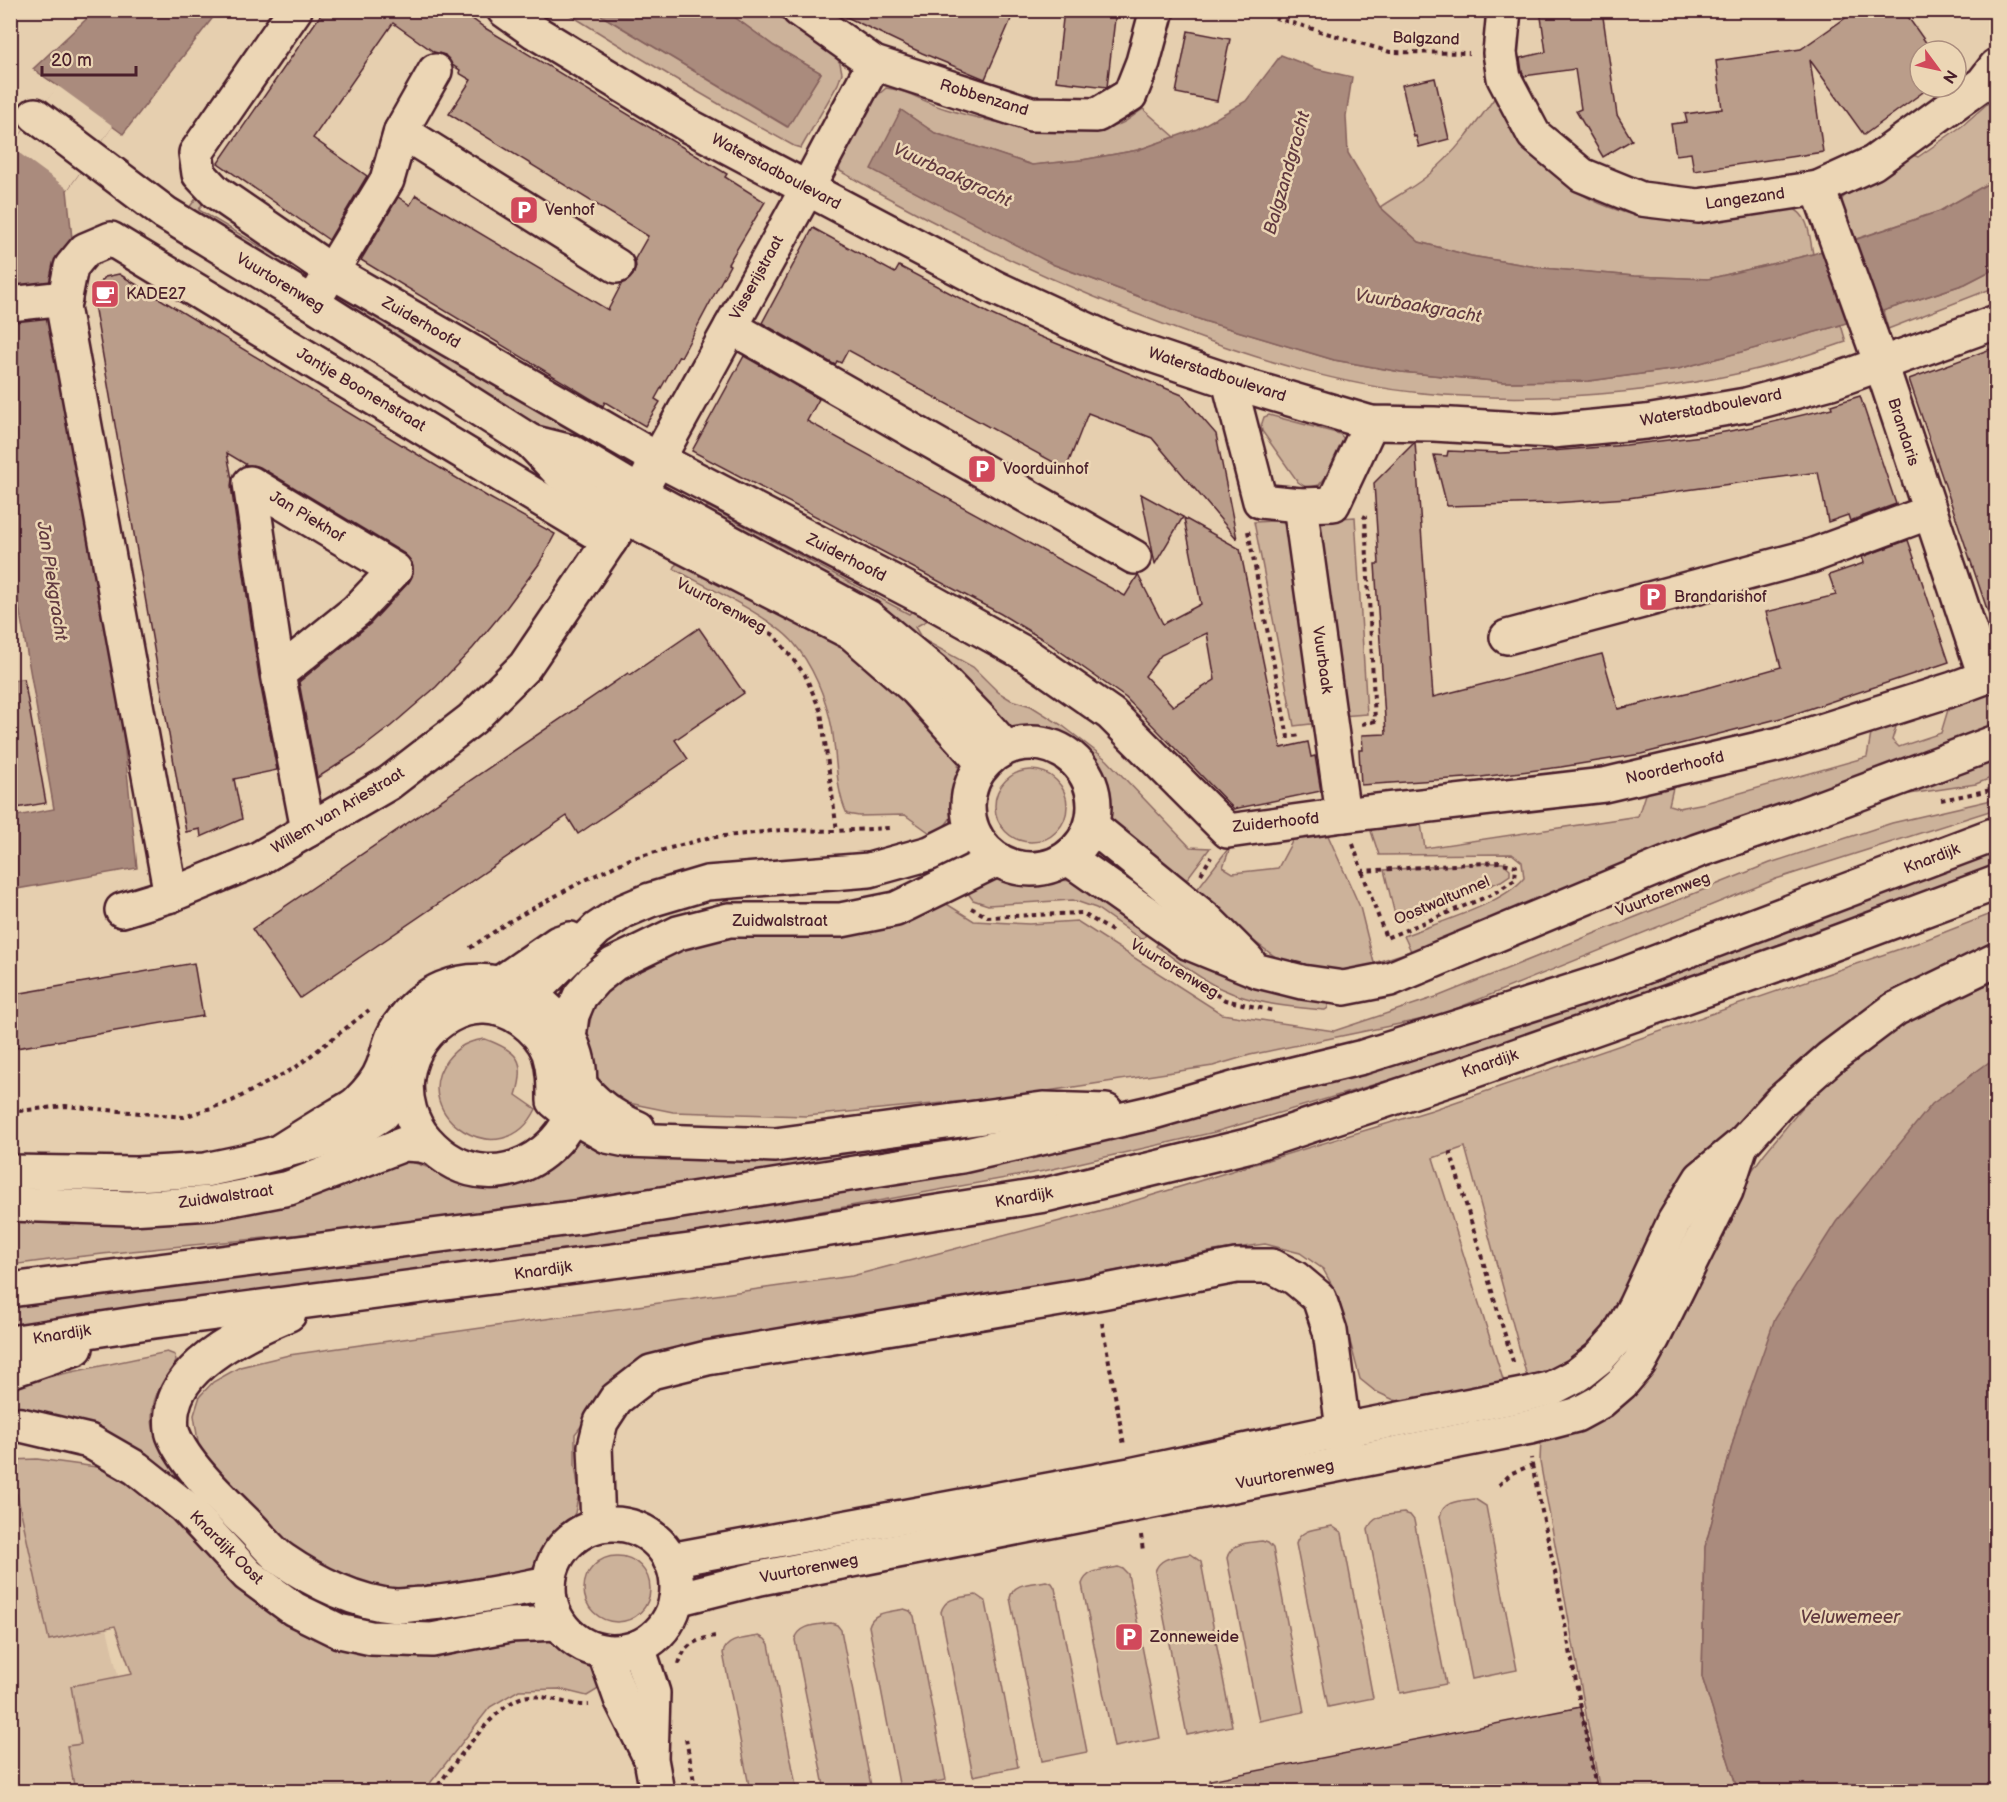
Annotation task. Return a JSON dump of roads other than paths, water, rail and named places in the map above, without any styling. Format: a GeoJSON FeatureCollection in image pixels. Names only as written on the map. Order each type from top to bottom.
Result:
{"type":"FeatureCollection","features":[{"type":"Feature","properties":{"kind":"street"},"geometry":{"type":"LineString","coordinates":[[295,10],[196,153],[199,174],[216,192],[330,271]]}},
{"type":"Feature","properties":{"kind":"street","name":"Waterstadboulevard"},"geometry":{"type":"LineString","coordinates":[[504,10],[535,32],[691,127],[996,288],[1116,343],[1229,381],[1371,423],[1552,431],[1646,422],[1746,405],[1831,382],[1996,322]]}},
{"type":"Feature","properties":{"kind":"street","name":"Robbenzand"},"geometry":{"type":"LineString","coordinates":[[799,10],[874,63],[1031,114],[1096,115],[1130,94],[1143,62],[1157,10]]}},
{"type":"Feature","properties":{"kind":"street","name":"Langezand"},"geometry":{"type":"LineString","coordinates":[[1504,10],[1500,53],[1504,78],[1533,135],[1581,175],[1641,199],[1698,206],[1818,188],[1873,163],[1983,83],[1996,66]]}},
{"type":"Feature","properties":{"kind":"street","name":"Visserijstraat"},"geometry":{"type":"LineString","coordinates":[[626,517],[874,63]]}},
{"type":"Feature","properties":{"kind":"street"},"geometry":{"type":"LineString","coordinates":[[314,304],[330,271],[387,180],[401,131],[435,71]]}},
{"type":"Feature","properties":{"kind":"street","name":"Vuurtorenweg"},"geometry":{"type":"LineString","coordinates":[[35,115],[165,213],[314,304],[531,442],[570,452],[626,517],[868,617],[933,671],[981,720],[994,755]]}},
{"type":"Feature","properties":{"kind":"street"},"geometry":{"type":"LineString","coordinates":[[401,131],[617,266]]}},
{"type":"Feature","properties":{"kind":"street","name":"Brandaris"},"geometry":{"type":"LineString","coordinates":[[1818,188],[1881,364],[1930,512],[1991,675]]}},
{"type":"Feature","properties":{"kind":"street","name":"Jantje Boonenstraat"},"geometry":{"type":"LineString","coordinates":[[65,298],[71,267],[85,250],[111,239],[626,517]]}},
{"type":"Feature","properties":{"kind":"street","name":"Zuiderhoofd"},"geometry":{"type":"LineString","coordinates":[[330,271],[657,459],[922,597],[1022,652],[1111,714],[1228,831],[1343,815]]}},
{"type":"Feature","properties":{"kind":"street"},"geometry":{"type":"LineString","coordinates":[[17,303],[65,298],[63,307],[171,895]]}},
{"type":"Feature","properties":{"kind":"street"},"geometry":{"type":"LineString","coordinates":[[730,327],[1134,557]]}},
{"type":"Feature","properties":{"kind":"street"},"geometry":{"type":"LineString","coordinates":[[1229,381],[1260,501],[1300,505],[1333,504],[1371,423]]}},
{"type":"Feature","properties":{"kind":"street","name":"Jan Piekhof"},"geometry":{"type":"LineString","coordinates":[[278,674],[356,611],[395,570],[250,483],[278,674],[308,830]]}},
{"type":"Feature","properties":{"kind":"street","name":"Vuurbaak"},"geometry":{"type":"LineString","coordinates":[[1300,505],[1343,815]]}},
{"type":"Feature","properties":{"kind":"street"},"geometry":{"type":"LineString","coordinates":[[1507,637],[1811,555],[1930,512]]}},
{"type":"Feature","properties":{"kind":"street","name":"Willem van Ariestraat"},"geometry":{"type":"LineString","coordinates":[[122,910],[171,895],[258,859],[389,783],[472,719],[525,666],[626,517]]}},
{"type":"Feature","properties":{"kind":"street","name":"Noorderhoofd"},"geometry":{"type":"LineString","coordinates":[[1343,815],[1604,784],[1779,744],[1991,675]]}},
{"type":"Feature","properties":{"kind":"street"},"geometry":{"type":"LineString","coordinates":[[1034,742],[1062,750],[1083,769],[1094,797],[1092,826],[1082,844],[1068,858],[1045,869],[1020,870],[996,860],[982,848],[972,832],[966,808],[970,784],[994,755],[1034,742]]}},
{"type":"Feature","properties":{"kind":"street","name":"Vuurtorenweg"},"geometry":{"type":"LineString","coordinates":[[1068,858],[1189,943],[1258,970],[1302,982],[1344,988],[1390,979],[1697,851],[1796,817],[1996,742]]}},
{"type":"Feature","properties":{"kind":"street","name":"Vuurtorenweg"},"geometry":{"type":"LineString","coordinates":[[1092,826],[1207,920],[1258,970]]}},
{"type":"Feature","properties":{"kind":"street"},"geometry":{"type":"LineString","coordinates":[[530,995],[597,929],[624,911],[650,900],[707,883],[869,870],[930,853],[972,832]]}},
{"type":"Feature","properties":{"kind":"street","name":"Knardijk"},"geometry":{"type":"LineString","coordinates":[[10,1290],[580,1217],[962,1156],[1150,1113],[1240,1087],[1363,1057],[1620,976],[1996,834]]}},
{"type":"Feature","properties":{"kind":"street","name":"Zuidwalstraat"},"geometry":{"type":"LineString","coordinates":[[568,1037],[572,1015],[580,996],[595,979],[614,964],[678,933],[729,920],[841,920],[896,909],[996,860]]}},
{"type":"Feature","properties":{"kind":"street","name":"Knardijk"},"geometry":{"type":"LineString","coordinates":[[10,1343],[154,1321],[697,1250],[1045,1195],[1251,1145],[1447,1080],[1792,959],[1996,884]]}},
{"type":"Feature","properties":{"kind":"street"},"geometry":{"type":"LineString","coordinates":[[500,996],[558,943],[597,929]]}},
{"type":"Feature","properties":{"kind":"street","name":"Vuurtorenweg"},"geometry":{"type":"LineString","coordinates":[[676,1599],[1133,1490],[1343,1430],[1552,1388],[1577,1375],[1599,1358],[1617,1337],[1635,1306],[1674,1222],[1701,1178],[1742,1144],[1788,1094],[1895,1008],[1996,960]]}},
{"type":"Feature","properties":{"kind":"street"},"geometry":{"type":"LineString","coordinates":[[500,996],[517,988],[547,1008],[568,1037],[578,1067],[578,1082],[572,1116],[557,1140],[546,1151],[519,1167],[488,1171],[473,1169],[458,1165],[432,1148],[422,1136],[414,1122],[406,1091],[387,1049],[394,1032],[416,1005],[447,986],[464,982],[482,981],[540,1037],[548,1051],[552,1067],[554,1101],[572,1116],[607,1136],[626,1140],[776,1145],[1043,1109],[1150,1113]]}},
{"type":"Feature","properties":{"kind":"street","name":"Zuidwalstraat"},"geometry":{"type":"LineString","coordinates":[[10,1172],[136,1174],[205,1170],[243,1162],[280,1151],[356,1105],[373,1086],[395,1071]]}},
{"type":"Feature","properties":{"kind":"street"},"geometry":{"type":"LineString","coordinates":[[578,1082],[587,1095],[601,1107],[633,1126],[667,1140]]}},
{"type":"Feature","properties":{"kind":"street","name":"Zuidwalstraat"},"geometry":{"type":"LineString","coordinates":[[10,1204],[130,1208],[211,1203],[289,1188],[404,1144],[432,1148]]}},
{"type":"Feature","properties":{"kind":"street","name":"Vuurtorenweg"},"geometry":{"type":"LineString","coordinates":[[670,1560],[1133,1490],[1347,1463],[1530,1427],[1576,1415],[1600,1402],[1628,1377],[1639,1363],[1726,1191],[1742,1144]]}},
{"type":"Feature","properties":{"kind":"street"},"geometry":{"type":"LineString","coordinates":[[598,1525],[595,1446],[602,1422],[616,1399],[651,1372],[706,1359],[1096,1293],[1236,1266],[1272,1266],[1295,1278],[1319,1298],[1330,1331],[1347,1463]]}},
{"type":"Feature","properties":{"kind":"street"},"geometry":{"type":"LineString","coordinates":[[318,1301],[263,1325],[221,1349],[198,1367],[181,1386],[172,1407],[172,1432],[184,1455],[213,1489],[281,1558],[317,1581],[356,1597],[396,1606],[452,1601],[549,1583]]}},
{"type":"Feature","properties":{"kind":"street"},"geometry":{"type":"LineString","coordinates":[[10,1371],[154,1321]]}},
{"type":"Feature","properties":{"kind":"street","name":"Knardijk Oost"},"geometry":{"type":"LineString","coordinates":[[10,1424],[89,1441],[136,1468],[185,1507],[248,1575],[294,1610],[339,1631],[371,1638],[432,1640],[510,1625],[559,1623]]}},
{"type":"Feature","properties":{"kind":"street"},"geometry":{"type":"LineString","coordinates":[[612,1524],[640,1530],[652,1537],[663,1548],[670,1560],[676,1579],[676,1599],[672,1614],[652,1639],[638,1647],[605,1654],[584,1646],[569,1636],[559,1623],[550,1604],[549,1583],[553,1564],[564,1546],[579,1533],[598,1525],[612,1524]]}},
{"type":"Feature","properties":{"kind":"street"},"geometry":{"type":"LineString","coordinates":[[638,1647],[653,1694],[651,1759],[657,1791]]}},
{"type":"Feature","properties":{"kind":"street"},"geometry":{"type":"LineString","coordinates":[[605,1654],[621,1700],[651,1759]]}},
{"type":"Feature","properties":{"kind":"water","name":"Jan Piekgracht"},"geometry":{"type":"Polygon","coordinates":[[[95,11],[218,11],[123,134],[112,126],[67,190],[137,868],[11,890],[11,817],[54,809],[11,561],[11,147],[59,87],[33,69],[95,11]]]}},
{"type":"Feature","properties":{"kind":"water"},"geometry":{"type":"Polygon","coordinates":[[[594,11],[726,11],[774,46],[821,73],[788,127],[594,11]]]}},
{"type":"Feature","properties":{"kind":"water"},"geometry":{"type":"Polygon","coordinates":[[[1281,55],[1317,69],[1352,77],[1346,116],[1348,153],[1380,207],[1419,242],[1471,256],[1543,268],[1634,276],[1708,279],[1813,254],[1940,211],[1996,179],[1996,268],[1965,284],[1834,327],[1678,369],[1589,381],[1504,382],[1401,372],[1334,360],[1204,321],[1052,264],[871,169],[901,110],[935,133],[1032,165],[1082,160],[1138,150],[1197,129],[1246,101],[1281,55]]]}},
{"type":"Feature","properties":{"kind":"water","name":"Veluwemeer"},"geometry":{"type":"Polygon","coordinates":[[[1996,1057],[1996,1791],[1738,1791],[1702,1677],[1705,1547],[1737,1427],[1775,1318],[1836,1222],[1932,1104],[1996,1057]]]}},
{"type":"Feature","properties":{"kind":"place","name":"Venhof"},"geometry":{"type":"Point","coordinates":[524,210]}},
{"type":"Feature","properties":{"kind":"place","name":"KADE27"},"geometry":{"type":"Point","coordinates":[105,294]}},
{"type":"Feature","properties":{"kind":"place","name":"Voorduinhof"},"geometry":{"type":"Point","coordinates":[982,469]}},
{"type":"Feature","properties":{"kind":"place","name":"Brandarishof"},"geometry":{"type":"Point","coordinates":[1653,597]}},
{"type":"Feature","properties":{"kind":"place","name":"Zonneweide"},"geometry":{"type":"Point","coordinates":[1129,1637]}},
{"type":"Feature","properties":{"kind":"water label","name":"Balgzandgracht"},"geometry":{"type":"Point","coordinates":[1287,173]}},
{"type":"Feature","properties":{"kind":"water label","name":"Vuurbaakgracht"},"geometry":{"type":"Point","coordinates":[952,175]}},
{"type":"Feature","properties":{"kind":"water label","name":"Vuurbaakgracht"},"geometry":{"type":"Point","coordinates":[1418,306]}}]}
